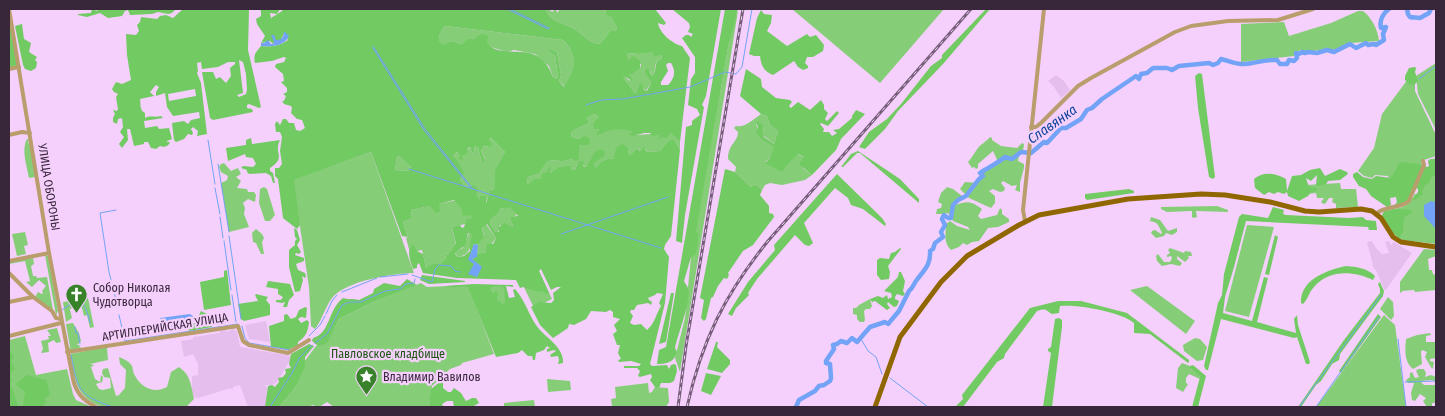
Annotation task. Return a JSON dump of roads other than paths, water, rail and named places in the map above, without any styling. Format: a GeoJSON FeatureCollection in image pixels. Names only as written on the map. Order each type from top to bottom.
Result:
{"type":"FeatureCollection","features":[{"type":"Feature","properties":{"kind":"main road"},"geometry":{"type":"LineString","coordinates":[[875,407],[900,337],[941,282],[967,256],[1025,222],[1045,214],[1128,199],[1201,194],[1226,195],[1305,211],[1361,209],[1372,211],[1393,237],[1401,242],[1436,247]]}},
{"type":"Feature","properties":{"kind":"street","name":"УЛИЦА ОБОРОНЫ"},"geometry":{"type":"LineString","coordinates":[[9,9],[49,253],[70,367],[78,392],[86,401],[96,407]]}},
{"type":"Feature","properties":{"kind":"street"},"geometry":{"type":"LineString","coordinates":[[1025,222],[1023,210],[1044,9]]}},
{"type":"Feature","properties":{"kind":"street"},"geometry":{"type":"LineString","coordinates":[[1031,127],[1042,122],[1078,86],[1175,32],[1191,26],[1211,23],[1278,20],[1313,9]]}},
{"type":"Feature","properties":{"kind":"street"},"geometry":{"type":"LineString","coordinates":[[9,69],[19,67]]}},
{"type":"Feature","properties":{"kind":"street"},"geometry":{"type":"LineString","coordinates":[[9,134],[30,133]]}},
{"type":"Feature","properties":{"kind":"street"},"geometry":{"type":"LineString","coordinates":[[1376,214],[1380,210],[1406,204],[1409,201],[1424,165],[1423,161]]}},
{"type":"Feature","properties":{"kind":"street"},"geometry":{"type":"LineString","coordinates":[[9,261],[49,253]]}},
{"type":"Feature","properties":{"kind":"street"},"geometry":{"type":"LineString","coordinates":[[9,273],[61,321]]}},
{"type":"Feature","properties":{"kind":"street"},"geometry":{"type":"LineString","coordinates":[[9,302],[33,297]]}},
{"type":"Feature","properties":{"kind":"street"},"geometry":{"type":"LineString","coordinates":[[9,336],[61,321]]}},
{"type":"Feature","properties":{"kind":"street","name":"АРТИЛЛЕРИЙСКАЯ УЛИЦА"},"geometry":{"type":"LineString","coordinates":[[67,352],[238,326],[243,341],[249,345],[288,353],[309,340]]}},
{"type":"Feature","properties":{"kind":"water"},"geometry":{"type":"Polygon","coordinates":[[[284,32],[289,36],[281,44],[261,46],[261,43],[268,40],[273,44],[271,35],[274,35],[276,40],[280,40],[284,32]]]}},
{"type":"Feature","properties":{"kind":"water"},"geometry":{"type":"Polygon","coordinates":[[[1431,201],[1436,202],[1436,229],[1424,216],[1424,205],[1431,201]]]}},
{"type":"Feature","properties":{"kind":"water"},"geometry":{"type":"Polygon","coordinates":[[[474,244],[478,245],[477,257],[472,259],[482,267],[477,277],[468,274],[474,264],[468,260],[474,244]]]}},
{"type":"Feature","properties":{"kind":"water"},"geometry":{"type":"Polygon","coordinates":[[[190,314],[194,317],[191,323],[163,329],[160,327],[160,318],[190,314]]]}},
{"type":"Feature","properties":{"kind":"waterway"},"geometry":{"type":"LineString","coordinates":[[507,9],[548,29]]}},
{"type":"Feature","properties":{"kind":"waterway"},"geometry":{"type":"LineString","coordinates":[[510,9],[549,28]]}},
{"type":"Feature","properties":{"kind":"waterway"},"geometry":{"type":"LineString","coordinates":[[586,105],[601,100],[623,99],[690,87],[725,72],[736,74],[742,67],[752,9]]}},
{"type":"Feature","properties":{"kind":"waterway","name":"Славянка"},"geometry":{"type":"LineString","coordinates":[[796,407],[799,400],[830,381],[830,364],[826,363],[826,361],[834,349],[833,345],[841,341],[847,343],[852,338],[857,342],[870,327],[885,322],[888,324],[899,311],[909,291],[926,267],[930,251],[935,243],[943,237],[941,232],[945,225],[942,219],[944,215],[951,218],[953,205],[966,196],[983,176],[980,173],[1005,157],[1012,159],[1021,152],[1031,153],[1044,142],[1047,143],[1061,128],[1066,128],[1081,119],[1087,110],[1102,99],[1136,76],[1139,79],[1141,74],[1147,73],[1153,68],[1172,70],[1179,66],[1209,63],[1213,65],[1221,59],[1242,64],[1273,60],[1277,60],[1280,64],[1287,64],[1289,60],[1294,61],[1297,58],[1296,53],[1317,53],[1327,50],[1334,52],[1350,44],[1356,48],[1366,43],[1368,45],[1376,45],[1384,40],[1383,34],[1386,27],[1381,28],[1381,20],[1389,9]]}},
{"type":"Feature","properties":{"kind":"waterway","name":"Славянка"},"geometry":{"type":"LineString","coordinates":[[1407,9],[1410,17],[1420,18],[1429,13],[1431,9]]}},
{"type":"Feature","properties":{"kind":"waterway"},"geometry":{"type":"LineString","coordinates":[[373,46],[425,129],[473,189]]}},
{"type":"Feature","properties":{"kind":"waterway"},"geometry":{"type":"LineString","coordinates":[[373,48],[424,130],[471,188]]}},
{"type":"Feature","properties":{"kind":"waterway"},"geometry":{"type":"LineString","coordinates":[[1419,79],[1436,66]]}},
{"type":"Feature","properties":{"kind":"waterway"},"geometry":{"type":"LineString","coordinates":[[208,140],[215,184]]}},
{"type":"Feature","properties":{"kind":"waterway"},"geometry":{"type":"LineString","coordinates":[[218,164],[229,232]]}},
{"type":"Feature","properties":{"kind":"waterway"},"geometry":{"type":"LineString","coordinates":[[409,169],[661,248]]}},
{"type":"Feature","properties":{"kind":"waterway"},"geometry":{"type":"LineString","coordinates":[[215,188],[220,214]]}},
{"type":"Feature","properties":{"kind":"waterway"},"geometry":{"type":"LineString","coordinates":[[561,234],[668,197]]}},
{"type":"Feature","properties":{"kind":"waterway"},"geometry":{"type":"LineString","coordinates":[[116,210],[100,213],[109,272],[118,308]]}},
{"type":"Feature","properties":{"kind":"waterway"},"geometry":{"type":"LineString","coordinates":[[220,217],[223,238]]}},
{"type":"Feature","properties":{"kind":"waterway"},"geometry":{"type":"LineString","coordinates":[[229,236],[241,319]]}},
{"type":"Feature","properties":{"kind":"waterway"},"geometry":{"type":"LineString","coordinates":[[224,241],[231,290]]}},
{"type":"Feature","properties":{"kind":"waterway"},"geometry":{"type":"LineString","coordinates":[[412,275],[432,282],[435,269],[439,265],[451,266],[455,271],[460,272]]}},
{"type":"Feature","properties":{"kind":"waterway"},"geometry":{"type":"LineString","coordinates":[[380,277],[408,274]]}},
{"type":"Feature","properties":{"kind":"waterway"},"geometry":{"type":"LineString","coordinates":[[342,292],[377,278]]}},
{"type":"Feature","properties":{"kind":"waterway"},"geometry":{"type":"LineString","coordinates":[[315,343],[327,334],[342,305],[350,302],[361,302],[385,291],[400,289],[406,284],[414,283],[415,279]]}},
{"type":"Feature","properties":{"kind":"waterway"},"geometry":{"type":"LineString","coordinates":[[232,295],[236,322]]}},
{"type":"Feature","properties":{"kind":"waterway"},"geometry":{"type":"LineString","coordinates":[[326,314],[337,295]]}},
{"type":"Feature","properties":{"kind":"waterway"},"geometry":{"type":"LineString","coordinates":[[1299,407],[1381,295]]}},
{"type":"Feature","properties":{"kind":"waterway"},"geometry":{"type":"LineString","coordinates":[[62,310],[74,303],[82,303],[90,323]]}},
{"type":"Feature","properties":{"kind":"waterway"},"geometry":{"type":"LineString","coordinates":[[119,315],[125,341],[238,324]]}},
{"type":"Feature","properties":{"kind":"waterway"},"geometry":{"type":"LineString","coordinates":[[309,336],[320,325],[325,316]]}},
{"type":"Feature","properties":{"kind":"waterway"},"geometry":{"type":"LineString","coordinates":[[1316,407],[1379,317]]}},
{"type":"Feature","properties":{"kind":"waterway"},"geometry":{"type":"LineString","coordinates":[[242,326],[245,338],[249,343],[290,350]]}},
{"type":"Feature","properties":{"kind":"waterway"},"geometry":{"type":"LineString","coordinates":[[75,327],[80,344]]}},
{"type":"Feature","properties":{"kind":"waterway"},"geometry":{"type":"LineString","coordinates":[[861,339],[868,351],[876,357],[882,374]]}},
{"type":"Feature","properties":{"kind":"waterway"},"geometry":{"type":"LineString","coordinates":[[1398,339],[1406,407]]}},
{"type":"Feature","properties":{"kind":"waterway"},"geometry":{"type":"LineString","coordinates":[[270,407],[300,357],[312,345]]}},
{"type":"Feature","properties":{"kind":"waterway"},"geometry":{"type":"LineString","coordinates":[[71,355],[78,384],[86,395],[113,407]]}},
{"type":"Feature","properties":{"kind":"waterway"},"geometry":{"type":"LineString","coordinates":[[890,378],[928,407]]}},
{"type":"Feature","properties":{"kind":"waterway"},"geometry":{"type":"LineString","coordinates":[[1405,382],[1436,381]]}},
{"type":"Feature","properties":{"kind":"railway"},"geometry":{"type":"LineString","coordinates":[[678,407],[686,346],[743,9]]}},
{"type":"Feature","properties":{"kind":"railway"},"geometry":{"type":"LineString","coordinates":[[687,407],[708,339],[727,299],[739,280],[768,241],[971,9]]}},
{"type":"Feature","properties":{"kind":"place","name":"Собор Николая Чудотворца"},"geometry":{"type":"Point","coordinates":[77,314]}},
{"type":"Feature","properties":{"kind":"place","name":"Владимир Вавилов"},"geometry":{"type":"Point","coordinates":[367,396]}},
{"type":"Feature","properties":{"kind":"park label","name":"Павловское кладбище"},"geometry":{"type":"Point","coordinates":[388,354]}}]}
